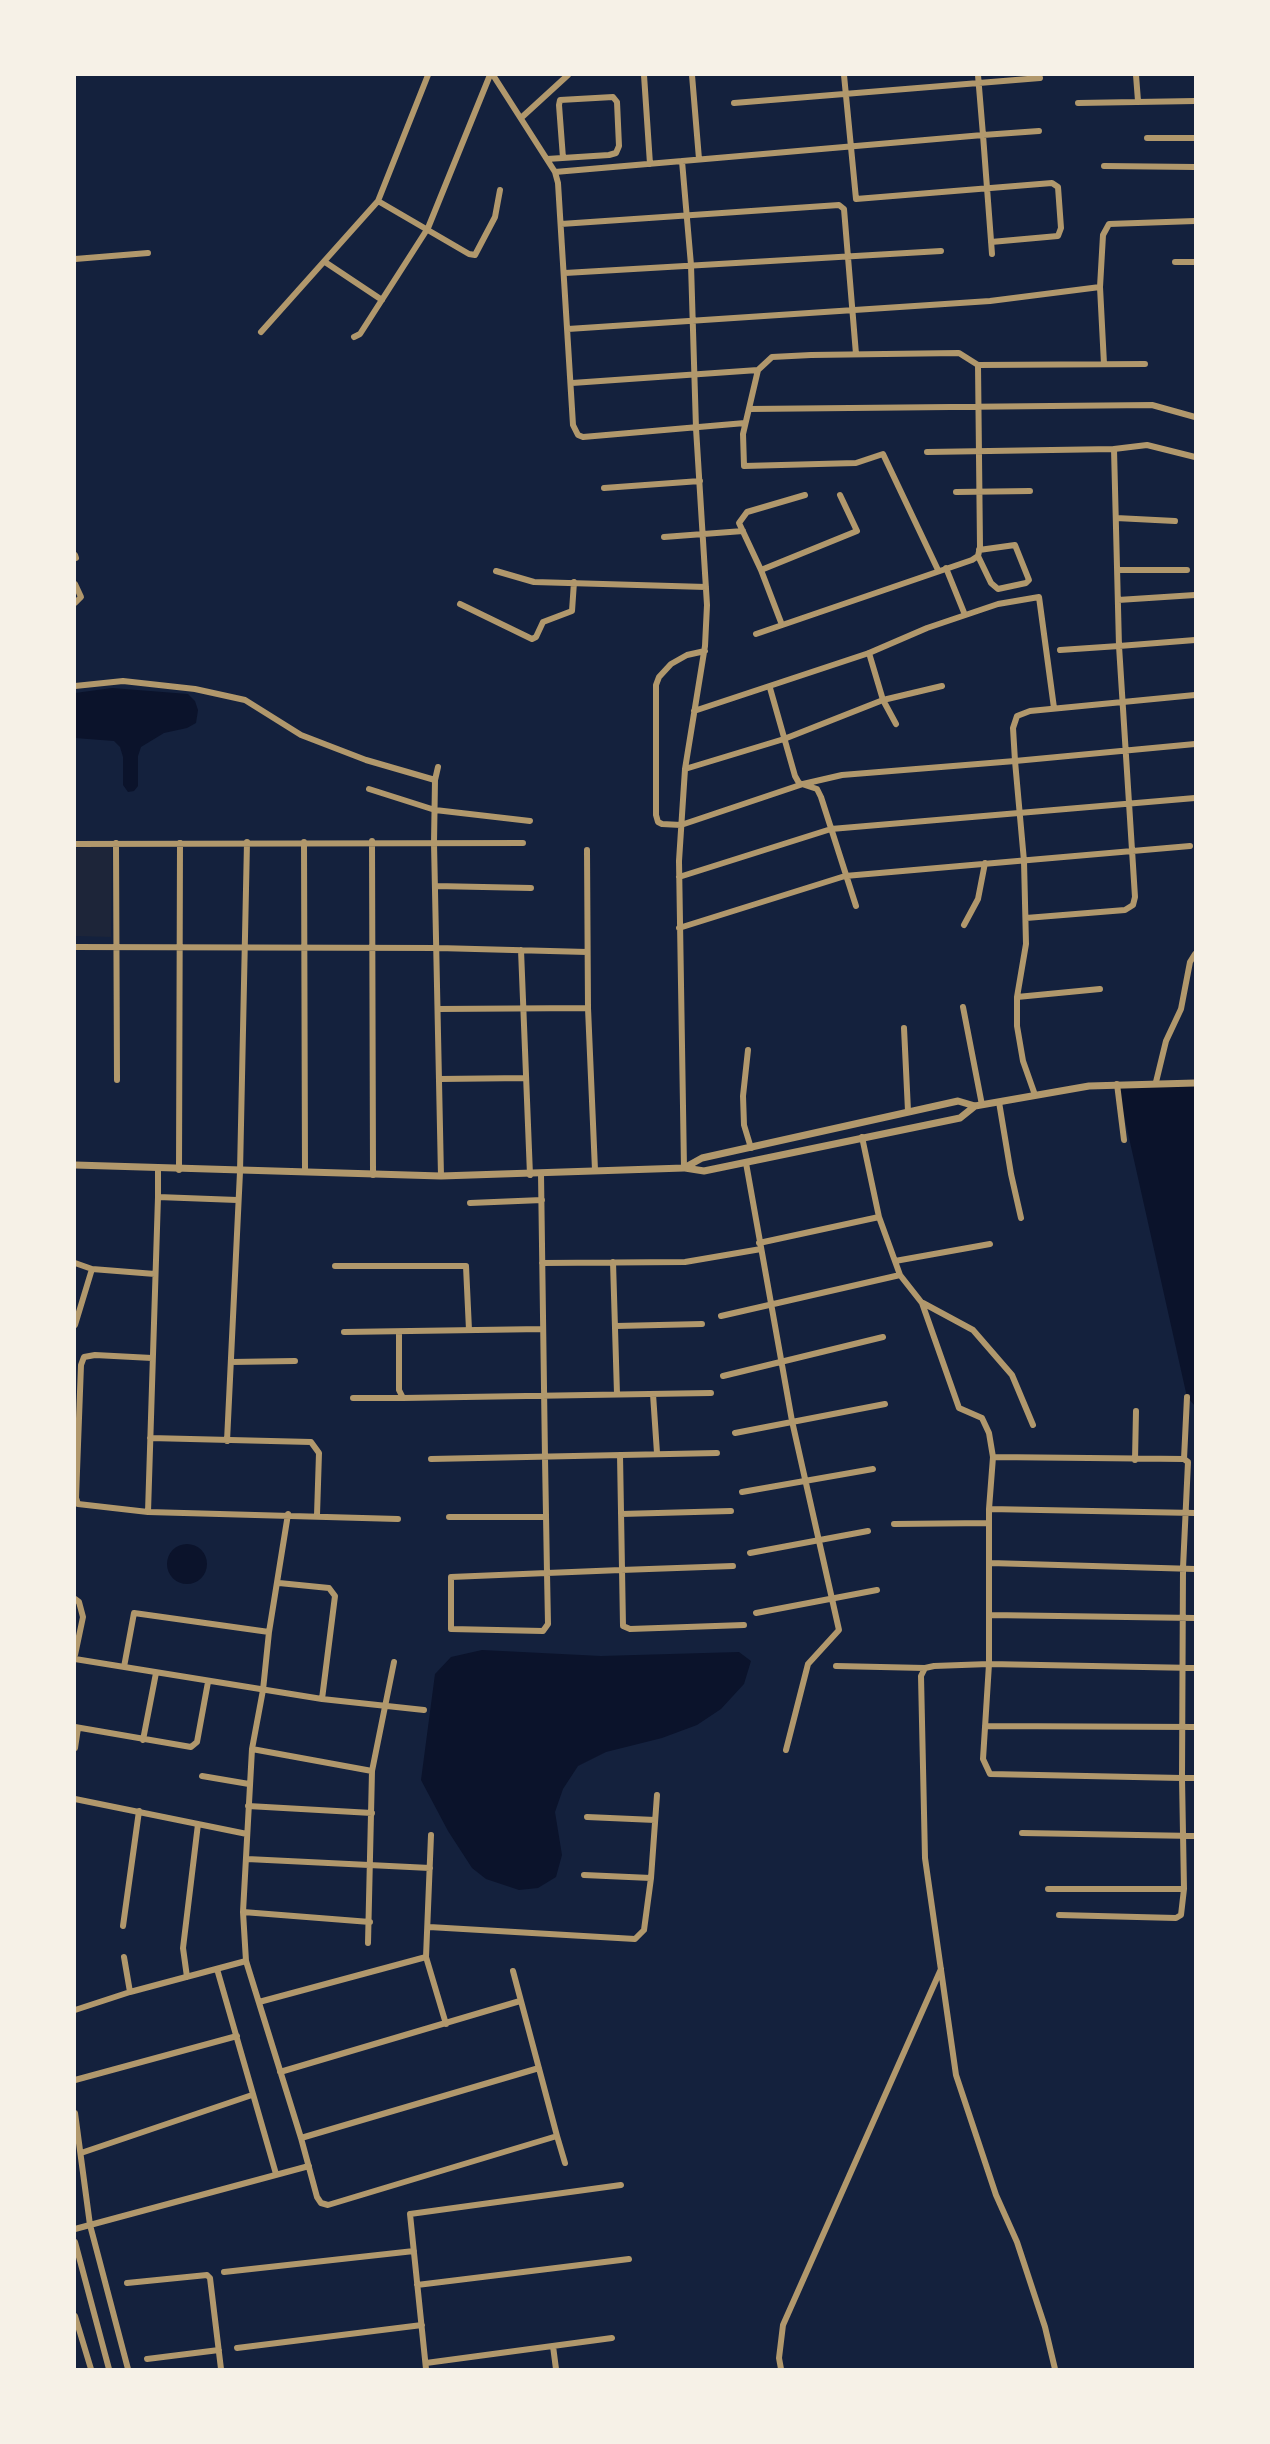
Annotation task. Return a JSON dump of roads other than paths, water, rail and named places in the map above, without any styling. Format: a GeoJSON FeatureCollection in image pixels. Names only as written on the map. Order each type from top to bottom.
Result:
{"type":"FeatureCollection","features":[{"type":"Feature","properties":{"kind":"street"},"geometry":{"type":"LineString","coordinates":[[261,332],[378,201],[428,75]]}},
{"type":"Feature","properties":{"kind":"street"},"geometry":{"type":"LineString","coordinates":[[492,75],[555,172],[565,273],[575,432],[583,437],[745,423]]}},
{"type":"Feature","properties":{"kind":"street"},"geometry":{"type":"LineString","coordinates":[[354,337],[360,334],[428,228],[492,75]]}},
{"type":"Feature","properties":{"kind":"street"},"geometry":{"type":"LineString","coordinates":[[521,118],[568,75]]}},
{"type":"Feature","properties":{"kind":"street"},"geometry":{"type":"LineString","coordinates":[[644,75],[650,164]]}},
{"type":"Feature","properties":{"kind":"street"},"geometry":{"type":"LineString","coordinates":[[692,75],[699,159]]}},
{"type":"Feature","properties":{"kind":"street"},"geometry":{"type":"LineString","coordinates":[[844,75],[856,199],[1054,184],[1058,187],[1061,228],[1054,237],[991,242]]}},
{"type":"Feature","properties":{"kind":"street"},"geometry":{"type":"LineString","coordinates":[[978,75],[992,254]]}},
{"type":"Feature","properties":{"kind":"street"},"geometry":{"type":"LineString","coordinates":[[734,103],[1040,78],[1039,75]]}},
{"type":"Feature","properties":{"kind":"street"},"geometry":{"type":"LineString","coordinates":[[1136,75],[1138,101]]}},
{"type":"Feature","properties":{"kind":"street"},"geometry":{"type":"LineString","coordinates":[[547,159],[563,158],[609,155],[618,151],[617,102],[613,97],[560,100],[563,158]]}},
{"type":"Feature","properties":{"kind":"street"},"geometry":{"type":"LineString","coordinates":[[1078,103],[1195,101]]}},
{"type":"Feature","properties":{"kind":"street"},"geometry":{"type":"LineString","coordinates":[[555,172],[1039,131]]}},
{"type":"Feature","properties":{"kind":"street"},"geometry":{"type":"LineString","coordinates":[[1147,138],[1195,138]]}},
{"type":"Feature","properties":{"kind":"street"},"geometry":{"type":"LineString","coordinates":[[682,161],[691,265],[696,428],[705,535],[706,587],[705,651],[685,769],[679,877],[684,1168]]}},
{"type":"Feature","properties":{"kind":"street"},"geometry":{"type":"LineString","coordinates":[[1104,166],[1195,166]]}},
{"type":"Feature","properties":{"kind":"street"},"geometry":{"type":"LineString","coordinates":[[378,201],[428,228],[469,254],[476,255],[495,217],[500,190]]}},
{"type":"Feature","properties":{"kind":"street"},"geometry":{"type":"LineString","coordinates":[[561,224],[839,205],[844,209],[856,354]]}},
{"type":"Feature","properties":{"kind":"street"},"geometry":{"type":"LineString","coordinates":[[1104,364],[1100,287],[1102,235],[1109,224],[1132,221],[1195,220]]}},
{"type":"Feature","properties":{"kind":"street"},"geometry":{"type":"LineString","coordinates":[[565,273],[941,250]]}},
{"type":"Feature","properties":{"kind":"street"},"geometry":{"type":"LineString","coordinates":[[75,259],[148,253]]}},
{"type":"Feature","properties":{"kind":"street"},"geometry":{"type":"LineString","coordinates":[[325,262],[382,300]]}},
{"type":"Feature","properties":{"kind":"street"},"geometry":{"type":"LineString","coordinates":[[1174,262],[1195,262]]}},
{"type":"Feature","properties":{"kind":"street"},"geometry":{"type":"LineString","coordinates":[[568,328],[990,301],[1100,287]]}},
{"type":"Feature","properties":{"kind":"street"},"geometry":{"type":"LineString","coordinates":[[938,570],[883,454],[856,464],[747,466],[743,463],[745,423],[758,370],[772,357],[856,354],[959,353],[978,365],[1145,364]]}},
{"type":"Feature","properties":{"kind":"street"},"geometry":{"type":"LineString","coordinates":[[756,634],[972,560],[978,553],[1015,545],[1029,580],[1026,583],[998,589],[991,583],[978,553],[978,365]]}},
{"type":"Feature","properties":{"kind":"street"},"geometry":{"type":"LineString","coordinates":[[572,383],[758,370]]}},
{"type":"Feature","properties":{"kind":"street"},"geometry":{"type":"LineString","coordinates":[[749,409],[1152,405],[1195,417]]}},
{"type":"Feature","properties":{"kind":"street"},"geometry":{"type":"LineString","coordinates":[[927,452],[1114,449],[1147,445],[1195,457]]}},
{"type":"Feature","properties":{"kind":"street"},"geometry":{"type":"LineString","coordinates":[[1026,918],[1125,910],[1132,905],[1135,897],[1121,702],[1114,449]]}},
{"type":"Feature","properties":{"kind":"street"},"geometry":{"type":"LineString","coordinates":[[604,488],[700,481]]}},
{"type":"Feature","properties":{"kind":"street"},"geometry":{"type":"LineString","coordinates":[[956,492],[1030,490]]}},
{"type":"Feature","properties":{"kind":"street"},"geometry":{"type":"LineString","coordinates":[[782,625],[740,523],[747,513],[805,495]]}},
{"type":"Feature","properties":{"kind":"street"},"geometry":{"type":"LineString","coordinates":[[761,570],[857,531],[840,495]]}},
{"type":"Feature","properties":{"kind":"street"},"geometry":{"type":"LineString","coordinates":[[1116,518],[1175,521]]}},
{"type":"Feature","properties":{"kind":"street"},"geometry":{"type":"LineString","coordinates":[[664,537],[743,531]]}},
{"type":"Feature","properties":{"kind":"street"},"geometry":{"type":"LineString","coordinates":[[946,568],[965,615]]}},
{"type":"Feature","properties":{"kind":"street"},"geometry":{"type":"LineString","coordinates":[[1119,570],[1186,570]]}},
{"type":"Feature","properties":{"kind":"street"},"geometry":{"type":"LineString","coordinates":[[496,571],[526,581],[706,587]]}},
{"type":"Feature","properties":{"kind":"street"},"geometry":{"type":"LineString","coordinates":[[460,604],[532,639],[536,637],[543,621],[572,611],[574,582]]}},
{"type":"Feature","properties":{"kind":"street"},"geometry":{"type":"LineString","coordinates":[[75,584],[81,597],[75,603]]}},
{"type":"Feature","properties":{"kind":"street"},"geometry":{"type":"LineString","coordinates":[[1118,600],[1195,595]]}},
{"type":"Feature","properties":{"kind":"street"},"geometry":{"type":"LineString","coordinates":[[694,711],[770,688],[869,653],[927,628],[998,604],[1039,597],[1053,708]]}},
{"type":"Feature","properties":{"kind":"street"},"geometry":{"type":"LineString","coordinates":[[1060,650],[1195,640]]}},
{"type":"Feature","properties":{"kind":"street"},"geometry":{"type":"LineString","coordinates":[[705,651],[687,655],[671,664],[659,677],[656,685],[656,814],[658,822],[662,824],[681,825],[803,784],[842,775],[1195,744]]}},
{"type":"Feature","properties":{"kind":"street"},"geometry":{"type":"LineString","coordinates":[[869,653],[883,700],[896,724]]}},
{"type":"Feature","properties":{"kind":"street"},"geometry":{"type":"LineString","coordinates":[[75,686],[123,681],[195,689],[245,700],[301,735],[366,760],[435,780]]}},
{"type":"Feature","properties":{"kind":"street"},"geometry":{"type":"LineString","coordinates":[[685,769],[784,739],[883,700],[942,686]]}},
{"type":"Feature","properties":{"kind":"street"},"geometry":{"type":"LineString","coordinates":[[770,688],[795,776],[803,784],[817,789],[856,906]]}},
{"type":"Feature","properties":{"kind":"street"},"geometry":{"type":"LineString","coordinates":[[1035,1095],[1023,1061],[1017,1026],[1017,997],[1026,944],[1026,918],[1024,861],[1012,728],[1017,716],[1030,711],[1195,695]]}},
{"type":"Feature","properties":{"kind":"street"},"geometry":{"type":"LineString","coordinates":[[438,766],[435,780],[434,843],[441,1176]]}},
{"type":"Feature","properties":{"kind":"street"},"geometry":{"type":"LineString","coordinates":[[369,789],[435,810],[530,820]]}},
{"type":"Feature","properties":{"kind":"street"},"geometry":{"type":"LineString","coordinates":[[679,877],[831,829],[1195,798]]}},
{"type":"Feature","properties":{"kind":"street"},"geometry":{"type":"LineString","coordinates":[[372,841],[373,1174]]}},
{"type":"Feature","properties":{"kind":"street"},"geometry":{"type":"LineString","coordinates":[[75,844],[372,841],[523,843]]}},
{"type":"Feature","properties":{"kind":"street"},"geometry":{"type":"LineString","coordinates":[[227,1441],[240,1172],[247,842]]}},
{"type":"Feature","properties":{"kind":"street"},"geometry":{"type":"LineString","coordinates":[[304,842],[305,1172]]}},
{"type":"Feature","properties":{"kind":"street"},"geometry":{"type":"LineString","coordinates":[[116,843],[117,1080]]}},
{"type":"Feature","properties":{"kind":"street"},"geometry":{"type":"LineString","coordinates":[[178,1170],[180,843]]}},
{"type":"Feature","properties":{"kind":"street"},"geometry":{"type":"LineString","coordinates":[[679,928],[845,876],[1190,846]]}},
{"type":"Feature","properties":{"kind":"street"},"geometry":{"type":"LineString","coordinates":[[588,850],[588,1008],[595,1170]]}},
{"type":"Feature","properties":{"kind":"street"},"geometry":{"type":"LineString","coordinates":[[964,925],[978,899],[986,863]]}},
{"type":"Feature","properties":{"kind":"street"},"geometry":{"type":"LineString","coordinates":[[435,886],[531,888]]}},
{"type":"Feature","properties":{"kind":"street"},"geometry":{"type":"LineString","coordinates":[[75,947],[438,948],[587,952]]}},
{"type":"Feature","properties":{"kind":"street"},"geometry":{"type":"LineString","coordinates":[[520,950],[530,1175]]}},
{"type":"Feature","properties":{"kind":"street"},"geometry":{"type":"LineString","coordinates":[[1156,1082],[1166,1041],[1181,1009],[1190,962],[1195,954]]}},
{"type":"Feature","properties":{"kind":"street"},"geometry":{"type":"LineString","coordinates":[[1017,997],[1100,989]]}},
{"type":"Feature","properties":{"kind":"street"},"geometry":{"type":"LineString","coordinates":[[963,1007],[979,1105]]}},
{"type":"Feature","properties":{"kind":"street"},"geometry":{"type":"LineString","coordinates":[[438,1009],[588,1008]]}},
{"type":"Feature","properties":{"kind":"street"},"geometry":{"type":"LineString","coordinates":[[904,1028],[908,1111]]}},
{"type":"Feature","properties":{"kind":"street"},"geometry":{"type":"LineString","coordinates":[[748,1050],[743,1096],[744,1125],[751,1148]]}},
{"type":"Feature","properties":{"kind":"street"},"geometry":{"type":"LineString","coordinates":[[440,1079],[526,1078]]}},
{"type":"Feature","properties":{"kind":"street"},"geometry":{"type":"LineString","coordinates":[[684,1168],[702,1158],[958,1101],[979,1105],[1117,1084],[1195,1083]]}},
{"type":"Feature","properties":{"kind":"street"},"geometry":{"type":"LineString","coordinates":[[1117,1084],[1124,1140]]}},
{"type":"Feature","properties":{"kind":"street"},"geometry":{"type":"LineString","coordinates":[[999,1102],[1021,1218]]}},
{"type":"Feature","properties":{"kind":"street"},"geometry":{"type":"LineString","coordinates":[[75,1165],[240,1172],[441,1176],[530,1175],[595,1170],[684,1168],[704,1171],[960,1118],[979,1105]]}},
{"type":"Feature","properties":{"kind":"street"},"geometry":{"type":"LineString","coordinates":[[899,1113],[902,1129]]}},
{"type":"Feature","properties":{"kind":"street"},"geometry":{"type":"LineString","coordinates":[[862,1137],[879,1217],[900,1275],[922,1303],[959,1408],[982,1418],[989,1433],[993,1457],[989,1509],[989,1664],[983,1759],[990,1774],[1195,1778]]}},
{"type":"Feature","properties":{"kind":"street"},"geometry":{"type":"LineString","coordinates":[[746,1163],[792,1421],[808,1482],[839,1630],[808,1664],[786,1750]]}},
{"type":"Feature","properties":{"kind":"street"},"geometry":{"type":"LineString","coordinates":[[148,1512],[158,1169]]}},
{"type":"Feature","properties":{"kind":"street"},"geometry":{"type":"LineString","coordinates":[[541,1174],[542,1200],[542,1263],[545,1458],[547,1573],[548,1624],[543,1631],[451,1629],[451,1577],[547,1573],[621,1570],[733,1566]]}},
{"type":"Feature","properties":{"kind":"street"},"geometry":{"type":"LineString","coordinates":[[158,1197],[237,1200]]}},
{"type":"Feature","properties":{"kind":"street"},"geometry":{"type":"LineString","coordinates":[[470,1203],[542,1200]]}},
{"type":"Feature","properties":{"kind":"street"},"geometry":{"type":"LineString","coordinates":[[542,1263],[685,1262],[879,1217]]}},
{"type":"Feature","properties":{"kind":"street"},"geometry":{"type":"LineString","coordinates":[[895,1261],[990,1244]]}},
{"type":"Feature","properties":{"kind":"street"},"geometry":{"type":"LineString","coordinates":[[613,1262],[617,1394]]}},
{"type":"Feature","properties":{"kind":"street"},"geometry":{"type":"LineString","coordinates":[[75,1263],[92,1269],[155,1274]]}},
{"type":"Feature","properties":{"kind":"street"},"geometry":{"type":"LineString","coordinates":[[335,1266],[466,1266],[470,1330]]}},
{"type":"Feature","properties":{"kind":"street"},"geometry":{"type":"LineString","coordinates":[[75,1325],[92,1269]]}},
{"type":"Feature","properties":{"kind":"street"},"geometry":{"type":"LineString","coordinates":[[721,1316],[900,1275]]}},
{"type":"Feature","properties":{"kind":"street"},"geometry":{"type":"LineString","coordinates":[[922,1303],[973,1330],[1012,1375],[1033,1425]]}},
{"type":"Feature","properties":{"kind":"street"},"geometry":{"type":"LineString","coordinates":[[616,1326],[702,1323]]}},
{"type":"Feature","properties":{"kind":"street"},"geometry":{"type":"LineString","coordinates":[[344,1332],[543,1329]]}},
{"type":"Feature","properties":{"kind":"street"},"geometry":{"type":"LineString","coordinates":[[399,1332],[399,1390],[403,1398]]}},
{"type":"Feature","properties":{"kind":"street"},"geometry":{"type":"LineString","coordinates":[[723,1376],[883,1338]]}},
{"type":"Feature","properties":{"kind":"street"},"geometry":{"type":"LineString","coordinates":[[152,1358],[95,1355],[84,1357],[81,1365],[76,1456],[78,1504],[148,1512],[288,1514],[398,1519]]}},
{"type":"Feature","properties":{"kind":"street"},"geometry":{"type":"LineString","coordinates":[[231,1362],[295,1361]]}},
{"type":"Feature","properties":{"kind":"street"},"geometry":{"type":"LineString","coordinates":[[653,1394],[657,1453]]}},
{"type":"Feature","properties":{"kind":"street"},"geometry":{"type":"LineString","coordinates":[[352,1398],[711,1394]]}},
{"type":"Feature","properties":{"kind":"street"},"geometry":{"type":"LineString","coordinates":[[1059,1915],[1176,1918],[1184,1910],[1182,1727],[1184,1568],[1189,1461],[1187,1397]]}},
{"type":"Feature","properties":{"kind":"street"},"geometry":{"type":"LineString","coordinates":[[735,1433],[885,1404]]}},
{"type":"Feature","properties":{"kind":"street"},"geometry":{"type":"LineString","coordinates":[[1136,1411],[1136,1460]]}},
{"type":"Feature","properties":{"kind":"street"},"geometry":{"type":"LineString","coordinates":[[150,1438],[311,1442],[319,1453],[317,1515]]}},
{"type":"Feature","properties":{"kind":"street"},"geometry":{"type":"LineString","coordinates":[[431,1459],[717,1453]]}},
{"type":"Feature","properties":{"kind":"street"},"geometry":{"type":"LineString","coordinates":[[620,1455],[622,1624],[626,1628],[744,1625]]}},
{"type":"Feature","properties":{"kind":"street"},"geometry":{"type":"LineString","coordinates":[[993,1457],[1189,1461]]}},
{"type":"Feature","properties":{"kind":"street"},"geometry":{"type":"LineString","coordinates":[[742,1492],[873,1469]]}},
{"type":"Feature","properties":{"kind":"street"},"geometry":{"type":"LineString","coordinates":[[989,1509],[1195,1513]]}},
{"type":"Feature","properties":{"kind":"street"},"geometry":{"type":"LineString","coordinates":[[621,1514],[731,1511]]}},
{"type":"Feature","properties":{"kind":"street"},"geometry":{"type":"LineString","coordinates":[[288,1514],[279,1583],[269,1632],[263,1690],[252,1749],[243,1912],[246,1961],[317,2197],[321,2203],[328,2205],[557,2136]]}},
{"type":"Feature","properties":{"kind":"street"},"geometry":{"type":"LineString","coordinates":[[449,1518],[546,1517]]}},
{"type":"Feature","properties":{"kind":"street"},"geometry":{"type":"LineString","coordinates":[[894,1524],[989,1522]]}},
{"type":"Feature","properties":{"kind":"street"},"geometry":{"type":"LineString","coordinates":[[750,1553],[868,1531]]}},
{"type":"Feature","properties":{"kind":"street"},"geometry":{"type":"LineString","coordinates":[[990,1563],[1195,1569]]}},
{"type":"Feature","properties":{"kind":"street"},"geometry":{"type":"LineString","coordinates":[[279,1583],[329,1588],[335,1596],[322,1699]]}},
{"type":"Feature","properties":{"kind":"street"},"geometry":{"type":"LineString","coordinates":[[756,1613],[877,1590]]}},
{"type":"Feature","properties":{"kind":"street"},"geometry":{"type":"LineString","coordinates":[[75,1599],[79,1602],[83,1617],[75,1657],[208,1682],[322,1699],[423,1710]]}},
{"type":"Feature","properties":{"kind":"street"},"geometry":{"type":"LineString","coordinates":[[124,1667],[134,1612],[269,1632]]}},
{"type":"Feature","properties":{"kind":"street"},"geometry":{"type":"LineString","coordinates":[[990,1614],[1195,1618]]}},
{"type":"Feature","properties":{"kind":"street"},"geometry":{"type":"LineString","coordinates":[[368,1943],[372,1772],[394,1662]]}},
{"type":"Feature","properties":{"kind":"street"},"geometry":{"type":"LineString","coordinates":[[836,1666],[925,1668],[989,1664],[1195,1668]]}},
{"type":"Feature","properties":{"kind":"street"},"geometry":{"type":"LineString","coordinates":[[925,1668],[921,1676],[925,1858],[956,2075],[996,2195],[1017,2242],[1045,2327],[1055,2369]]}},
{"type":"Feature","properties":{"kind":"street"},"geometry":{"type":"LineString","coordinates":[[143,1740],[156,1673]]}},
{"type":"Feature","properties":{"kind":"street"},"geometry":{"type":"LineString","coordinates":[[75,1748],[77,1728],[191,1747],[197,1742],[208,1682]]}},
{"type":"Feature","properties":{"kind":"street"},"geometry":{"type":"LineString","coordinates":[[986,1726],[1195,1727]]}},
{"type":"Feature","properties":{"kind":"street"},"geometry":{"type":"LineString","coordinates":[[252,1749],[372,1772]]}},
{"type":"Feature","properties":{"kind":"street"},"geometry":{"type":"LineString","coordinates":[[202,1776],[249,1784]]}},
{"type":"Feature","properties":{"kind":"street"},"geometry":{"type":"LineString","coordinates":[[429,1927],[635,1939],[644,1930],[651,1878],[657,1795]]}},
{"type":"Feature","properties":{"kind":"street"},"geometry":{"type":"LineString","coordinates":[[75,1799],[247,1834]]}},
{"type":"Feature","properties":{"kind":"street"},"geometry":{"type":"LineString","coordinates":[[248,1806],[372,1813]]}},
{"type":"Feature","properties":{"kind":"street"},"geometry":{"type":"LineString","coordinates":[[123,1926],[139,1811]]}},
{"type":"Feature","properties":{"kind":"street"},"geometry":{"type":"LineString","coordinates":[[587,1817],[655,1820]]}},
{"type":"Feature","properties":{"kind":"street"},"geometry":{"type":"LineString","coordinates":[[187,1977],[183,1948],[198,1824]]}},
{"type":"Feature","properties":{"kind":"street"},"geometry":{"type":"LineString","coordinates":[[1022,1833],[1195,1836]]}},
{"type":"Feature","properties":{"kind":"street"},"geometry":{"type":"LineString","coordinates":[[431,1835],[426,1957],[446,2024]]}},
{"type":"Feature","properties":{"kind":"street"},"geometry":{"type":"LineString","coordinates":[[247,1859],[429,1868]]}},
{"type":"Feature","properties":{"kind":"street"},"geometry":{"type":"LineString","coordinates":[[585,1875],[651,1878]]}},
{"type":"Feature","properties":{"kind":"street"},"geometry":{"type":"LineString","coordinates":[[1048,1889],[1184,1889]]}},
{"type":"Feature","properties":{"kind":"street"},"geometry":{"type":"LineString","coordinates":[[243,1912],[370,1922]]}},
{"type":"Feature","properties":{"kind":"street"},"geometry":{"type":"LineString","coordinates":[[124,1957],[129,1992]]}},
{"type":"Feature","properties":{"kind":"street"},"geometry":{"type":"LineString","coordinates":[[259,2002],[426,1957]]}},
{"type":"Feature","properties":{"kind":"street"},"geometry":{"type":"LineString","coordinates":[[75,2010],[129,1992],[246,1961]]}},
{"type":"Feature","properties":{"kind":"street"},"geometry":{"type":"LineString","coordinates":[[217,1969],[276,2174]]}},
{"type":"Feature","properties":{"kind":"street"},"geometry":{"type":"LineString","coordinates":[[781,2369],[779,2358],[783,2325],[941,1969]]}},
{"type":"Feature","properties":{"kind":"street"},"geometry":{"type":"LineString","coordinates":[[513,1971],[565,2163]]}},
{"type":"Feature","properties":{"kind":"street"},"geometry":{"type":"LineString","coordinates":[[280,2072],[520,2001]]}},
{"type":"Feature","properties":{"kind":"street"},"geometry":{"type":"LineString","coordinates":[[75,2080],[237,2036]]}},
{"type":"Feature","properties":{"kind":"street"},"geometry":{"type":"LineString","coordinates":[[301,2138],[539,2068]]}},
{"type":"Feature","properties":{"kind":"street"},"geometry":{"type":"LineString","coordinates":[[81,2153],[252,2095]]}},
{"type":"Feature","properties":{"kind":"street"},"geometry":{"type":"LineString","coordinates":[[75,2113],[90,2225],[125,2368]]}},
{"type":"Feature","properties":{"kind":"street"},"geometry":{"type":"LineString","coordinates":[[75,2229],[309,2166]]}},
{"type":"Feature","properties":{"kind":"street"},"geometry":{"type":"LineString","coordinates":[[612,2338],[426,2366],[410,2214],[621,2185]]}},
{"type":"Feature","properties":{"kind":"street"},"geometry":{"type":"LineString","coordinates":[[75,2242],[109,2369]]}},
{"type":"Feature","properties":{"kind":"street"},"geometry":{"type":"LineString","coordinates":[[224,2272],[414,2251]]}},
{"type":"Feature","properties":{"kind":"street"},"geometry":{"type":"LineString","coordinates":[[417,2285],[629,2259]]}},
{"type":"Feature","properties":{"kind":"street"},"geometry":{"type":"LineString","coordinates":[[127,2283],[207,2275],[210,2278],[221,2369]]}},
{"type":"Feature","properties":{"kind":"street"},"geometry":{"type":"LineString","coordinates":[[75,2316],[91,2369]]}},
{"type":"Feature","properties":{"kind":"street"},"geometry":{"type":"LineString","coordinates":[[237,2348],[422,2325]]}},
{"type":"Feature","properties":{"kind":"street"},"geometry":{"type":"LineString","coordinates":[[553,2346],[556,2369]]}},
{"type":"Feature","properties":{"kind":"street"},"geometry":{"type":"LineString","coordinates":[[147,2359],[219,2350]]}}]}
